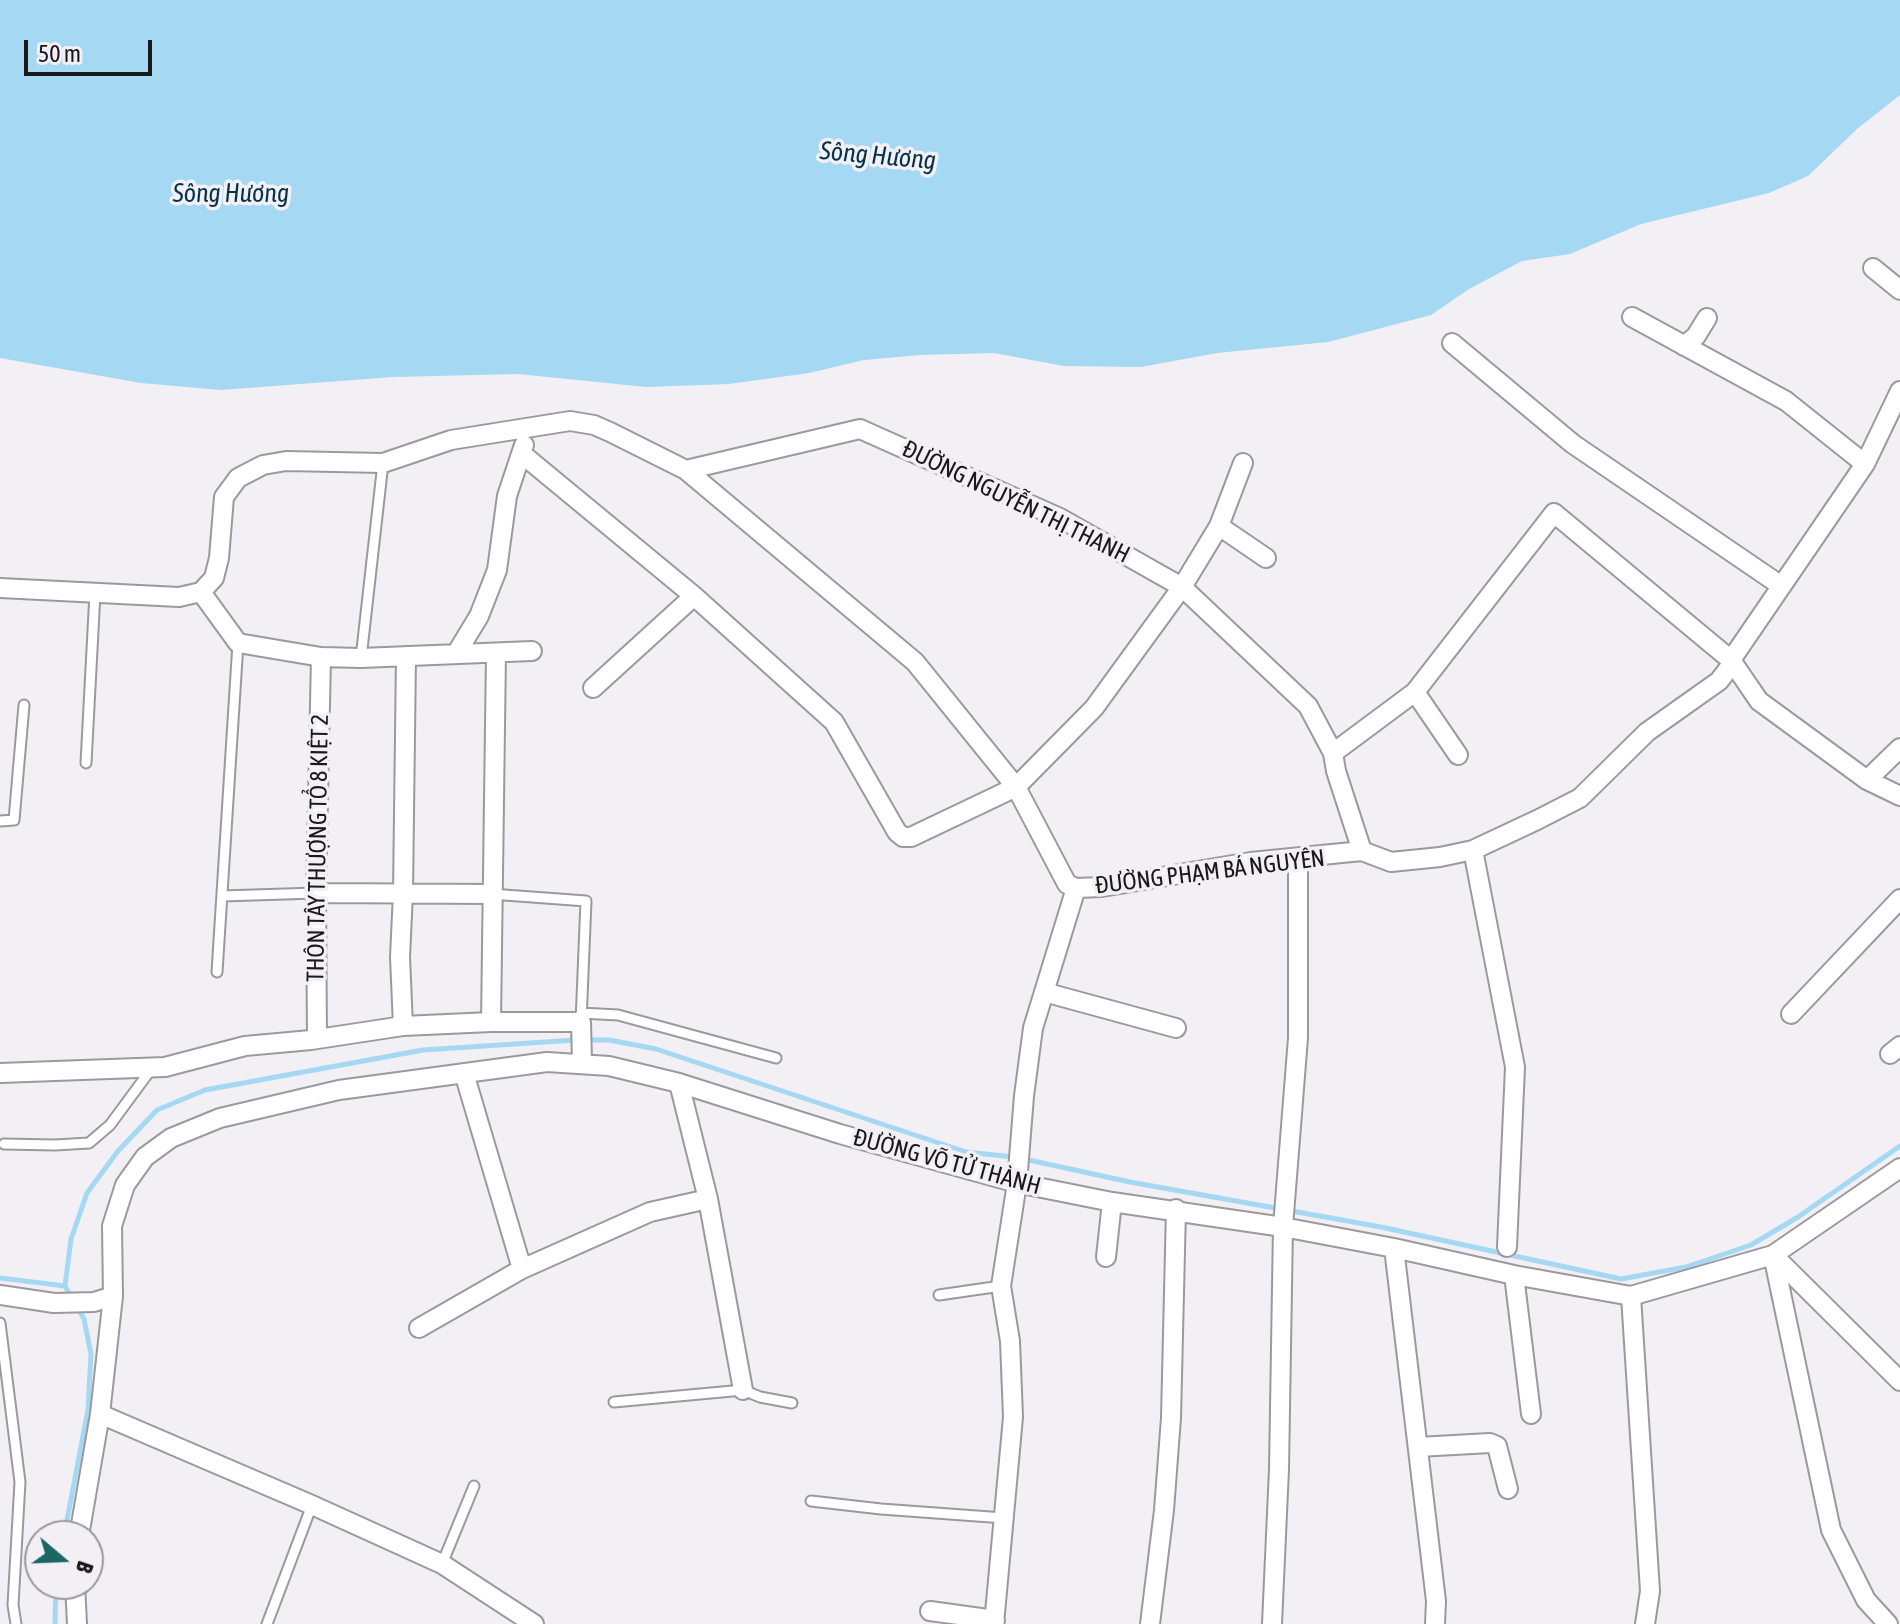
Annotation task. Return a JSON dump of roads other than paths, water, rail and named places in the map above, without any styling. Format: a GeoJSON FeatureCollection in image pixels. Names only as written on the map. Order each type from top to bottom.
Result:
{"type":"FeatureCollection","features":[{"type":"Feature","properties":{"kind":"street"},"geometry":{"type":"LineString","coordinates":[[1873,268],[1900,290]]}},
{"type":"Feature","properties":{"kind":"street"},"geometry":{"type":"LineString","coordinates":[[1632,317],[1786,401],[1865,464]]}},
{"type":"Feature","properties":{"kind":"street"},"geometry":{"type":"LineString","coordinates":[[1684,346],[1696,336],[1707,318]]}},
{"type":"Feature","properties":{"kind":"street"},"geometry":{"type":"LineString","coordinates":[[1452,343],[1573,444],[1780,585]]}},
{"type":"Feature","properties":{"kind":"street"},"geometry":{"type":"LineString","coordinates":[[1362,851],[1391,862],[1473,850],[1580,798],[1647,732],[1719,681],[1780,585],[1865,464],[1900,391]]}},
{"type":"Feature","properties":{"kind":"street"},"geometry":{"type":"LineString","coordinates":[[0,588],[179,597],[201,592],[214,578],[219,558],[224,497],[238,478],[263,465],[286,461],[383,463],[451,440],[570,421],[594,425],[686,470],[915,662],[1016,787],[1067,884],[1076,888]]}},
{"type":"Feature","properties":{"kind":"street"},"geometry":{"type":"LineString","coordinates":[[456,654],[479,616],[497,570],[507,496],[531,428]]}},
{"type":"Feature","properties":{"kind":"street","name":"ĐƯỜNG NGUYỄN THỊ THANH"},"geometry":{"type":"LineString","coordinates":[[686,470],[860,429],[1060,518],[1182,587],[1308,706],[1333,753]]}},
{"type":"Feature","properties":{"kind":"street"},"geometry":{"type":"LineString","coordinates":[[522,454],[694,596],[834,722],[897,832],[903,837],[911,837],[1016,787],[1094,708],[1182,587],[1219,526],[1243,463]]}},
{"type":"Feature","properties":{"kind":"street"},"geometry":{"type":"LineString","coordinates":[[1333,753],[1415,692],[1554,513],[1732,662],[1759,701],[1867,780],[1900,796]]}},
{"type":"Feature","properties":{"kind":"street"},"geometry":{"type":"LineString","coordinates":[[1219,526],[1266,558]]}},
{"type":"Feature","properties":{"kind":"street"},"geometry":{"type":"LineString","coordinates":[[201,592],[238,643],[321,657],[532,651]]}},
{"type":"Feature","properties":{"kind":"street"},"geometry":{"type":"LineString","coordinates":[[593,688],[694,596]]}},
{"type":"Feature","properties":{"kind":"street"},"geometry":{"type":"LineString","coordinates":[[491,1022],[496,653]]}},
{"type":"Feature","properties":{"kind":"street"},"geometry":{"type":"LineString","coordinates":[[403,1026],[400,957],[406,656]]}},
{"type":"Feature","properties":{"kind":"street","name":"THÔN TÂY THƯỢNG TỔ 8 KIỆT 2"},"geometry":{"type":"LineString","coordinates":[[317,1039],[316,893],[321,657]]}},
{"type":"Feature","properties":{"kind":"street"},"geometry":{"type":"LineString","coordinates":[[1415,692],[1458,755]]}},
{"type":"Feature","properties":{"kind":"street"},"geometry":{"type":"LineString","coordinates":[[1867,780],[1900,748]]}},
{"type":"Feature","properties":{"kind":"street","name":"ĐƯỜNG PHẠM BÁ NGUYÊN"},"geometry":{"type":"LineString","coordinates":[[994,1622],[1013,1417],[1010,1341],[1001,1286],[1018,1176],[1033,1028],[1076,888],[1102,887],[1251,862],[1362,851],[1333,753]]}},
{"type":"Feature","properties":{"kind":"street"},"geometry":{"type":"LineString","coordinates":[[1473,850],[1515,1067],[1507,1247]]}},
{"type":"Feature","properties":{"kind":"street"},"geometry":{"type":"LineString","coordinates":[[1272,1624],[1284,1224],[1298,1038],[1298,859]]}},
{"type":"Feature","properties":{"kind":"street"},"geometry":{"type":"LineString","coordinates":[[316,893],[491,894]]}},
{"type":"Feature","properties":{"kind":"street"},"geometry":{"type":"LineString","coordinates":[[1791,1014],[1900,899]]}},
{"type":"Feature","properties":{"kind":"street"},"geometry":{"type":"LineString","coordinates":[[1044,992],[1176,1028]]}},
{"type":"Feature","properties":{"kind":"street"},"geometry":{"type":"LineString","coordinates":[[0,1073],[165,1067],[245,1046],[403,1026],[581,1018],[582,1053]]}},
{"type":"Feature","properties":{"kind":"street","name":"ĐƯỜNG VÕ TỬ THÀNH"},"geometry":{"type":"LineString","coordinates":[[82,1520],[100,1414],[113,1296],[112,1226],[125,1185],[145,1157],[171,1138],[220,1118],[339,1090],[547,1062],[582,1053],[609,1066],[679,1083],[840,1134],[1018,1176],[1112,1202],[1284,1224],[1514,1275],[1631,1296],[1773,1255],[1900,1168]]}},
{"type":"Feature","properties":{"kind":"street"},"geometry":{"type":"LineString","coordinates":[[464,1073],[522,1269]]}},
{"type":"Feature","properties":{"kind":"street"},"geometry":{"type":"LineString","coordinates":[[679,1083],[708,1199],[743,1390]]}},
{"type":"Feature","properties":{"kind":"street"},"geometry":{"type":"LineString","coordinates":[[419,1328],[522,1269],[650,1212],[708,1199]]}},
{"type":"Feature","properties":{"kind":"street"},"geometry":{"type":"LineString","coordinates":[[1106,1257],[1112,1202]]}},
{"type":"Feature","properties":{"kind":"street"},"geometry":{"type":"LineString","coordinates":[[1150,1624],[1171,1418],[1176,1209]]}},
{"type":"Feature","properties":{"kind":"street"},"geometry":{"type":"LineString","coordinates":[[1394,1248],[1436,1601],[1435,1624]]}},
{"type":"Feature","properties":{"kind":"street"},"geometry":{"type":"LineString","coordinates":[[1773,1255],[1900,1381]]}},
{"type":"Feature","properties":{"kind":"street"},"geometry":{"type":"LineString","coordinates":[[1773,1255],[1831,1530],[1866,1600],[1888,1624]]}},
{"type":"Feature","properties":{"kind":"street"},"geometry":{"type":"LineString","coordinates":[[1514,1275],[1531,1414]]}},
{"type":"Feature","properties":{"kind":"street"},"geometry":{"type":"LineString","coordinates":[[0,1295],[54,1303],[94,1302],[113,1296]]}},
{"type":"Feature","properties":{"kind":"street"},"geometry":{"type":"LineString","coordinates":[[1631,1296],[1650,1591],[1645,1624]]}},
{"type":"Feature","properties":{"kind":"street"},"geometry":{"type":"LineString","coordinates":[[100,1414],[442,1564],[534,1624]]}},
{"type":"Feature","properties":{"kind":"street"},"geometry":{"type":"LineString","coordinates":[[1418,1447],[1490,1443],[1497,1446],[1508,1489]]}},
{"type":"Feature","properties":{"kind":"street"},"geometry":{"type":"LineString","coordinates":[[76,1600],[77,1624]]}},
{"type":"Feature","properties":{"kind":"street"},"geometry":{"type":"LineString","coordinates":[[930,1611],[994,1622]]}},
{"type":"Feature","properties":{"kind":"lane"},"geometry":{"type":"LineString","coordinates":[[361,658],[383,463]]}},
{"type":"Feature","properties":{"kind":"lane"},"geometry":{"type":"LineString","coordinates":[[86,763],[95,593]]}},
{"type":"Feature","properties":{"kind":"lane"},"geometry":{"type":"LineString","coordinates":[[217,972],[238,643]]}},
{"type":"Feature","properties":{"kind":"lane"},"geometry":{"type":"LineString","coordinates":[[0,821],[14,820],[24,705]]}},
{"type":"Feature","properties":{"kind":"lane"},"geometry":{"type":"LineString","coordinates":[[222,896],[316,893]]}},
{"type":"Feature","properties":{"kind":"lane"},"geometry":{"type":"LineString","coordinates":[[491,894],[586,901],[581,1018],[618,1015],[776,1058]]}},
{"type":"Feature","properties":{"kind":"lane"},"geometry":{"type":"LineString","coordinates":[[4,1144],[89,1143],[110,1125],[152,1068]]}},
{"type":"Feature","properties":{"kind":"lane"},"geometry":{"type":"LineString","coordinates":[[939,1295],[1001,1286]]}},
{"type":"Feature","properties":{"kind":"lane"},"geometry":{"type":"LineString","coordinates":[[0,1323],[20,1482],[13,1605],[16,1624]]}},
{"type":"Feature","properties":{"kind":"lane"},"geometry":{"type":"LineString","coordinates":[[614,1402],[743,1390],[760,1397],[792,1403]]}},
{"type":"Feature","properties":{"kind":"lane"},"geometry":{"type":"LineString","coordinates":[[442,1564],[474,1486]]}},
{"type":"Feature","properties":{"kind":"lane"},"geometry":{"type":"LineString","coordinates":[[811,1501],[1004,1518]]}},
{"type":"Feature","properties":{"kind":"lane"},"geometry":{"type":"LineString","coordinates":[[267,1624],[312,1505]]}},
{"type":"Feature","properties":{"kind":"water","name":"Sông Hương"},"geometry":{"type":"Polygon","coordinates":[[[0,0],[1900,0],[1900,95],[1857,129],[1808,176],[1769,193],[1641,224],[1570,254],[1522,261],[1469,289],[1431,315],[1328,342],[1217,353],[1141,367],[1064,366],[994,353],[864,360],[809,373],[729,384],[646,387],[518,374],[393,377],[221,390],[141,383],[0,358],[0,0]]]}},
{"type":"Feature","properties":{"kind":"waterway"},"geometry":{"type":"LineString","coordinates":[[72,1298],[65,1286],[71,1239],[87,1193],[118,1151],[157,1110],[205,1090],[423,1050],[576,1040]]}},
{"type":"Feature","properties":{"kind":"waterway"},"geometry":{"type":"LineString","coordinates":[[586,1040],[609,1040],[656,1049],[966,1152],[1014,1157]]}},
{"type":"Feature","properties":{"kind":"waterway"},"geometry":{"type":"LineString","coordinates":[[1024,1159],[1130,1182],[1381,1227],[1621,1279],[1686,1267],[1751,1245],[1798,1217],[1900,1146]]}},
{"type":"Feature","properties":{"kind":"waterway"},"geometry":{"type":"LineString","coordinates":[[0,1278],[65,1286]]}},
{"type":"Feature","properties":{"kind":"waterway"},"geometry":{"type":"LineString","coordinates":[[67,1520],[88,1410],[91,1354],[84,1319],[77,1307]]}},
{"type":"Feature","properties":{"kind":"waterway"},"geometry":{"type":"LineString","coordinates":[[55,1624],[56,1600]]}}]}
